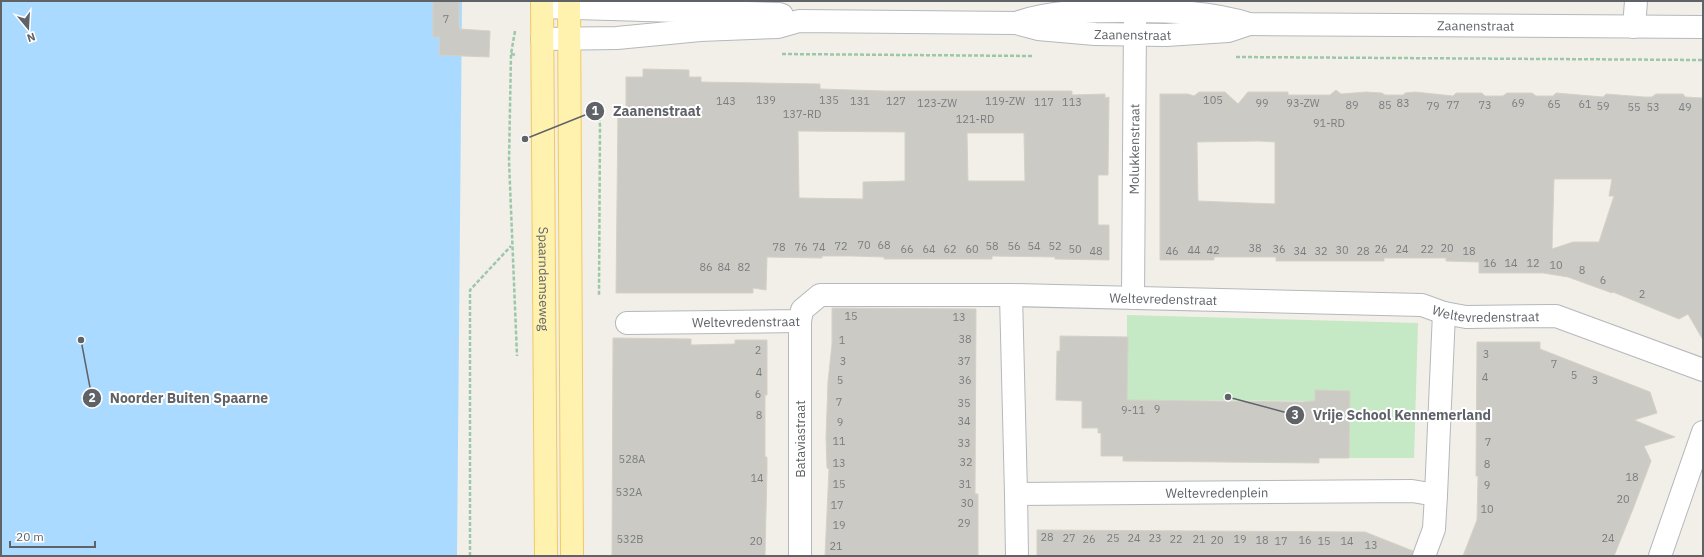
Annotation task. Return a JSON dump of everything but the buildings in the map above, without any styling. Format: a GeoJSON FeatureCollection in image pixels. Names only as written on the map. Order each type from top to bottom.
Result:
{"type":"FeatureCollection","features":[{"type":"Feature","properties":{"kind":"main road","name":"Spaarndamseweg"},"geometry":{"type":"LineString","coordinates":[[542,4],[546,556]]}},
{"type":"Feature","properties":{"kind":"main road","name":"Spaarndamseweg"},"geometry":{"type":"LineString","coordinates":[[569,4],[572,556]]}},
{"type":"Feature","properties":{"kind":"street"},"geometry":{"type":"LineString","coordinates":[[1634,27],[1636,1]]}},
{"type":"Feature","properties":{"kind":"street","name":"Zaanenstraat"},"geometry":{"type":"LineString","coordinates":[[542,4],[779,14],[798,21]]}},
{"type":"Feature","properties":{"kind":"street","name":"Zaanenstraat"},"geometry":{"type":"LineString","coordinates":[[1016,23],[1038,16],[1135,6],[1227,17],[1249,24],[1703,27]]}},
{"type":"Feature","properties":{"kind":"street","name":"Molukkenstraat"},"geometry":{"type":"LineString","coordinates":[[1133,298],[1135,6]]}},
{"type":"Feature","properties":{"kind":"street","name":"Zaanenstraat"},"geometry":{"type":"LineString","coordinates":[[542,39],[617,38],[700,30],[778,27],[798,21],[1016,23],[1038,30],[1135,35],[1166,35],[1228,31],[1249,24]]}},
{"type":"Feature","properties":{"kind":"street"},"geometry":{"type":"LineString","coordinates":[[1011,294],[1017,556]]}},
{"type":"Feature","properties":{"kind":"street","name":"Weltevredenstraat"},"geometry":{"type":"LineString","coordinates":[[627,323],[800,321],[802,310],[820,295],[1011,294],[1422,305],[1444,313],[1466,316],[1556,316],[1703,370]]}},
{"type":"Feature","properties":{"kind":"street"},"geometry":{"type":"LineString","coordinates":[[1424,556],[1434,529],[1444,313]]}},
{"type":"Feature","properties":{"kind":"street","name":"Bataviastraat"},"geometry":{"type":"LineString","coordinates":[[800,321],[800,556]]}},
{"type":"Feature","properties":{"kind":"street"},"geometry":{"type":"LineString","coordinates":[[1660,556],[1703,432]]}},
{"type":"Feature","properties":{"kind":"street","name":"Weltevredenplein"},"geometry":{"type":"LineString","coordinates":[[1016,494],[1412,491],[1436,495]]}},
{"type":"Feature","properties":{"kind":"path"},"geometry":{"type":"LineString","coordinates":[[470,556],[470,290],[511,246],[509,161],[511,54],[516,24]]}},
{"type":"Feature","properties":{"kind":"green space"},"geometry":{"type":"Polygon","coordinates":[[[1127,315],[1418,323],[1414,458],[1349,458],[1350,391],[1318,390],[1315,401],[1127,400],[1127,315]]]}},
{"type":"Feature","properties":{"kind":"water"},"geometry":{"type":"Polygon","coordinates":[[[1,1],[462,1],[457,556],[1,556],[1,1]]]}},
{"type":"Feature","properties":{"kind":"place","name":"Zaanenstraat"},"geometry":{"type":"Point","coordinates":[525,139]}},
{"type":"Feature","properties":{"kind":"place","name":"Noorder Buiten Spaarne"},"geometry":{"type":"Point","coordinates":[81,340]}},
{"type":"Feature","properties":{"kind":"place","name":"Vrije School Kennemerland"},"geometry":{"type":"Point","coordinates":[1228,397]}}]}
